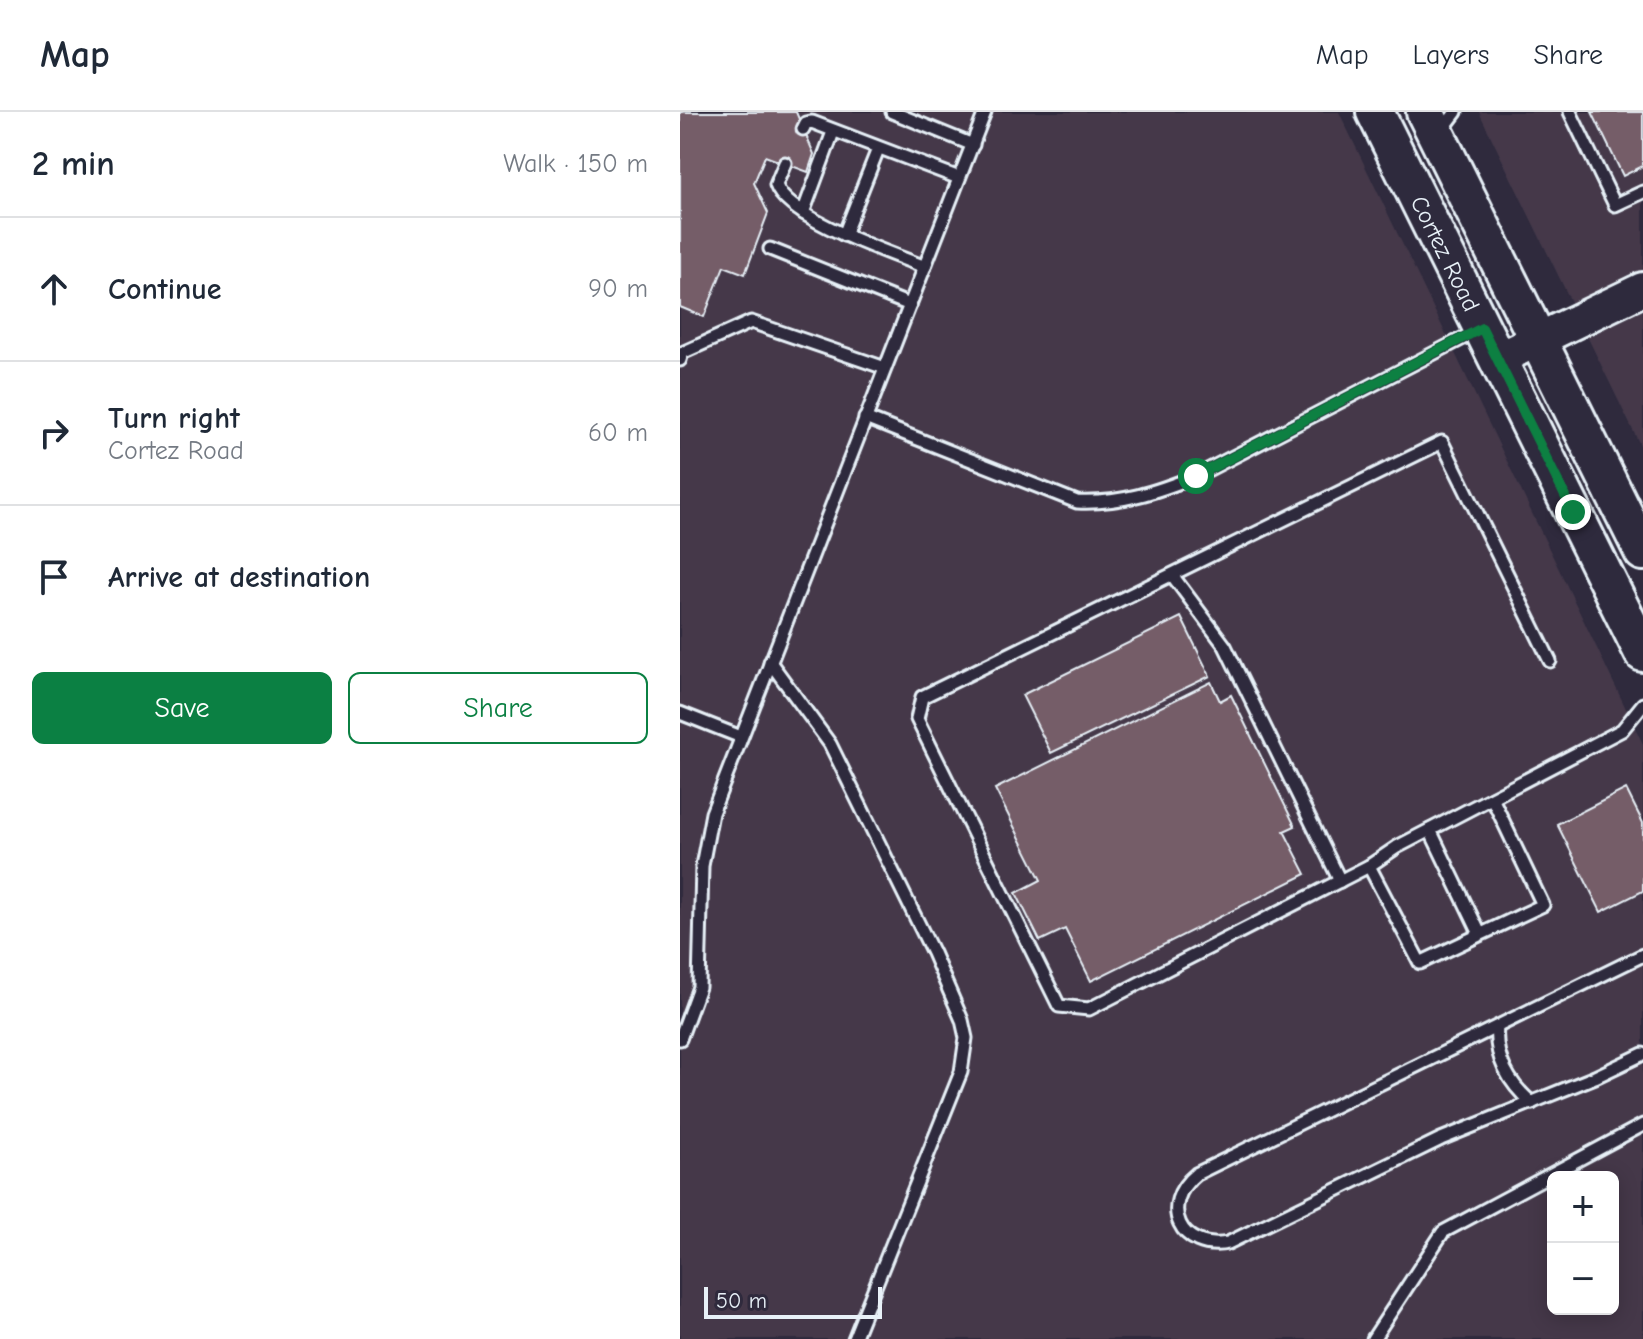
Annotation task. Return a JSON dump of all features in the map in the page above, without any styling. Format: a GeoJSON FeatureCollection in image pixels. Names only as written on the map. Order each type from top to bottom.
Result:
{"type":"FeatureCollection","features":[{"type":"Feature","properties":{"kind":"main road","name":"Cortez Road"},"geometry":{"type":"LineString","coordinates":[[1375,112],[1643,653]]}},
{"type":"Feature","properties":{"kind":"main road","name":"Cortez Road"},"geometry":{"type":"LineString","coordinates":[[1439,120],[1538,340],[1643,552]]}},
{"type":"Feature","properties":{"kind":"street"},"geometry":{"type":"LineString","coordinates":[[1490,344],[1538,340],[1643,289]]}},
{"type":"Feature","properties":{"kind":"lane"},"geometry":{"type":"LineString","coordinates":[[892,112],[973,145]]}},
{"type":"Feature","properties":{"kind":"lane"},"geometry":{"type":"LineString","coordinates":[[680,1039],[699,987],[702,866],[712,813],[985,112]]}},
{"type":"Feature","properties":{"kind":"lane"},"geometry":{"type":"LineString","coordinates":[[1570,112],[1615,205],[1643,192]]}},
{"type":"Feature","properties":{"kind":"lane"},"geometry":{"type":"LineString","coordinates":[[803,129],[809,121],[959,178]]}},
{"type":"Feature","properties":{"kind":"lane"},"geometry":{"type":"LineString","coordinates":[[803,213],[833,132]]}},
{"type":"Feature","properties":{"kind":"lane"},"geometry":{"type":"LineString","coordinates":[[844,235],[878,149]]}},
{"type":"Feature","properties":{"kind":"lane"},"geometry":{"type":"LineString","coordinates":[[785,163],[776,185],[778,193],[803,213],[844,235],[925,267]]}},
{"type":"Feature","properties":{"kind":"lane"},"geometry":{"type":"LineString","coordinates":[[770,249],[910,305]]}},
{"type":"Feature","properties":{"kind":"lane"},"geometry":{"type":"LineString","coordinates":[[680,360],[682,353],[751,322],[885,368]]}},
{"type":"Feature","properties":{"kind":"lane"},"geometry":{"type":"LineString","coordinates":[[865,418],[1077,502],[1106,503],[1133,498],[1196,476],[1490,344]]}},
{"type":"Feature","properties":{"kind":"lane"},"geometry":{"type":"LineString","coordinates":[[1550,661],[1442,442],[922,697],[917,719],[1059,1006],[1089,1009],[1369,866],[1397,847],[1622,730],[1643,704]]}},
{"type":"Feature","properties":{"kind":"lane"},"geometry":{"type":"LineString","coordinates":[[1172,575],[1225,646],[1340,881]]}},
{"type":"Feature","properties":{"kind":"lane"},"geometry":{"type":"LineString","coordinates":[[770,662],[830,744],[933,953],[962,1020],[966,1038],[961,1072],[854,1339]]}},
{"type":"Feature","properties":{"kind":"lane"},"geometry":{"type":"LineString","coordinates":[[680,713],[741,737]]}},
{"type":"Feature","properties":{"kind":"lane"},"geometry":{"type":"LineString","coordinates":[[1369,866],[1420,963],[1543,905],[1492,798]]}},
{"type":"Feature","properties":{"kind":"lane"},"geometry":{"type":"LineString","coordinates":[[1430,830],[1480,934]]}},
{"type":"Feature","properties":{"kind":"lane"},"geometry":{"type":"LineString","coordinates":[[1643,955],[1196,1174],[1179,1194],[1176,1206],[1178,1219],[1192,1239],[1202,1244],[1214,1246],[1228,1243],[1441,1139],[1595,1077],[1643,1054]]}},
{"type":"Feature","properties":{"kind":"lane"},"geometry":{"type":"LineString","coordinates":[[1497,1027],[1498,1049],[1507,1074],[1515,1087],[1532,1103]]}},
{"type":"Feature","properties":{"kind":"lane"},"geometry":{"type":"LineString","coordinates":[[1373,1339],[1443,1232],[1643,1125]]}},
{"type":"Feature","properties":{"kind":"shaded area"},"geometry":{"type":"Polygon","coordinates":[[[680,112],[1339,112],[1643,744],[1643,1339],[680,1339],[680,112]]]}},
{"type":"Feature","properties":{"kind":"shaded area"},"geometry":{"type":"Polygon","coordinates":[[[1479,112],[1643,112],[1643,276],[1575,310],[1479,112]]]}},
{"type":"Feature","properties":{"kind":"shaded area"},"geometry":{"type":"Polygon","coordinates":[[[1643,303],[1643,451],[1585,332],[1643,303]]]}},
{"type":"Feature","properties":{"kind":"building"},"geometry":{"type":"Polygon","coordinates":[[[680,112],[796,112],[814,154],[808,172],[765,156],[754,183],[768,213],[745,274],[724,266],[704,317],[680,307],[680,112]]]}},
{"type":"Feature","properties":{"kind":"building"},"geometry":{"type":"Polygon","coordinates":[[[1592,112],[1643,112],[1643,166],[1623,176],[1592,112]]]}},
{"type":"Feature","properties":{"kind":"building"},"geometry":{"type":"Polygon","coordinates":[[[1181,617],[1210,676],[1051,753],[1022,695],[1181,617]]]}},
{"type":"Feature","properties":{"kind":"building"},"geometry":{"type":"Polygon","coordinates":[[[1211,682],[1220,701],[1231,695],[1295,826],[1284,831],[1306,874],[1091,981],[1065,929],[1040,941],[1016,893],[1041,880],[995,789],[1211,682]]]}},
{"type":"Feature","properties":{"kind":"building"},"geometry":{"type":"Polygon","coordinates":[[[1626,789],[1643,823],[1643,891],[1601,912],[1557,824],[1626,789]]]}},
{"type":"Feature","properties":{"kind":"route"},"geometry":{"type":"LineString","coordinates":[[1196,476],[1482,328],[1573,512]]}}]}
